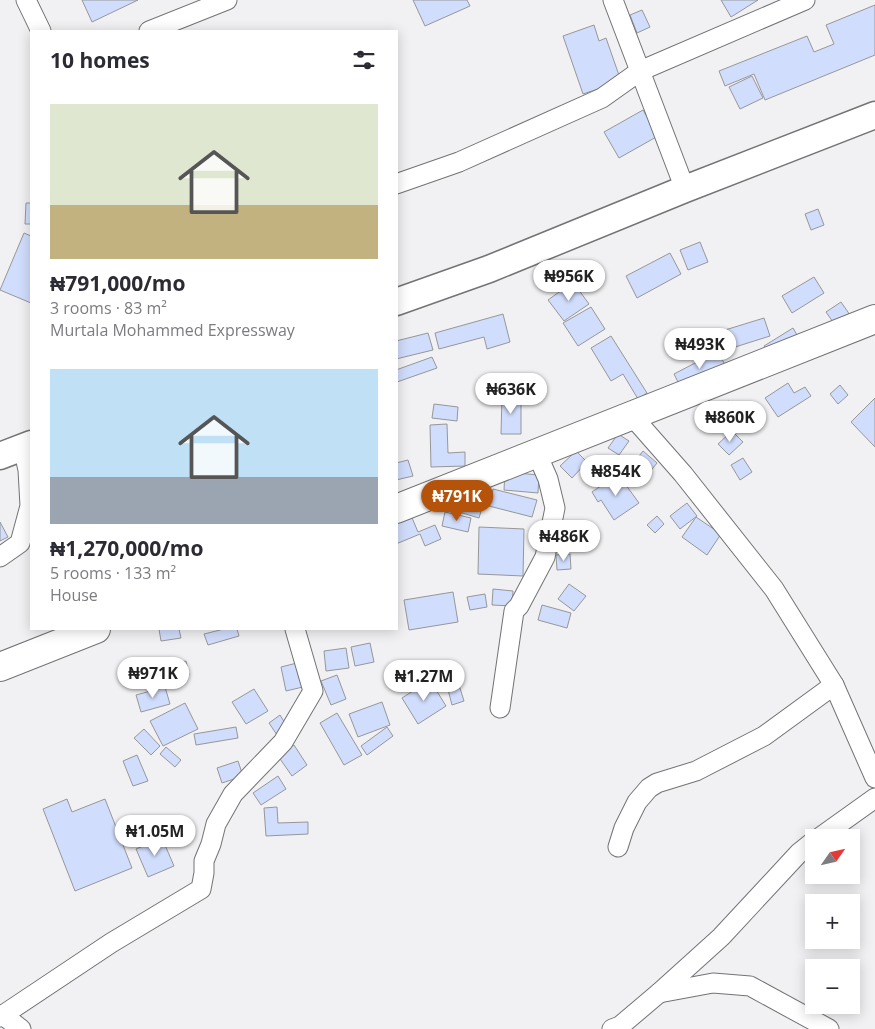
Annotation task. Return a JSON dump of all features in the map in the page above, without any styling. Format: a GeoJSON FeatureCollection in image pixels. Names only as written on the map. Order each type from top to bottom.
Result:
{"type":"FeatureCollection","features":[{"type":"Feature","properties":{"kind":"main road"},"geometry":{"type":"LineString","coordinates":[[398,301],[489,269],[685,189],[875,115]]}},
{"type":"Feature","properties":{"kind":"main road"},"geometry":{"type":"LineString","coordinates":[[398,509],[875,319]]}},
{"type":"Feature","properties":{"kind":"main road"},"geometry":{"type":"LineString","coordinates":[[0,667],[93,630]]}},
{"type":"Feature","properties":{"kind":"street"},"geometry":{"type":"LineString","coordinates":[[26,0],[41,30]]}},
{"type":"Feature","properties":{"kind":"street"},"geometry":{"type":"LineString","coordinates":[[152,30],[227,0]]}},
{"type":"Feature","properties":{"kind":"street"},"geometry":{"type":"LineString","coordinates":[[614,0],[685,189]]}},
{"type":"Feature","properties":{"kind":"street"},"geometry":{"type":"LineString","coordinates":[[398,183],[459,162],[602,98],[640,71],[805,0]]}},
{"type":"Feature","properties":{"kind":"street"},"geometry":{"type":"LineString","coordinates":[[632,416],[683,474],[774,589],[834,685],[875,778]]}},
{"type":"Feature","properties":{"kind":"street"},"geometry":{"type":"LineString","coordinates":[[0,557],[20,543],[30,506],[28,470],[18,449]]}},
{"type":"Feature","properties":{"kind":"street"},"geometry":{"type":"LineString","coordinates":[[500,708],[514,611],[520,606],[545,557],[555,508],[548,479],[538,454]]}},
{"type":"Feature","properties":{"kind":"street"},"geometry":{"type":"LineString","coordinates":[[21,1029],[1,1016],[111,943],[201,889],[204,861],[216,824],[233,794],[283,742],[313,691],[295,630]]}},
{"type":"Feature","properties":{"kind":"street"},"geometry":{"type":"LineString","coordinates":[[618,847],[624,828],[637,802],[649,788],[657,783],[696,771],[764,736],[834,685]]}},
{"type":"Feature","properties":{"kind":"street"},"geometry":{"type":"LineString","coordinates":[[832,829],[875,798]]}},
{"type":"Feature","properties":{"kind":"street"},"geometry":{"type":"LineString","coordinates":[[612,1029],[620,1026],[660,994],[721,937],[780,872],[805,849]]}},
{"type":"Feature","properties":{"kind":"street"},"geometry":{"type":"LineString","coordinates":[[660,994],[713,983],[750,986],[829,1029]]}},
{"type":"Feature","properties":{"kind":"building"},"geometry":{"type":"Polygon","coordinates":[[[82,0],[138,0],[92,22],[82,0]]]}},
{"type":"Feature","properties":{"kind":"building"},"geometry":{"type":"Polygon","coordinates":[[[413,0],[467,0],[470,6],[425,26],[413,0]]]}},
{"type":"Feature","properties":{"kind":"building"},"geometry":{"type":"Polygon","coordinates":[[[721,0],[758,0],[731,17],[721,0]]]}},
{"type":"Feature","properties":{"kind":"building"},"geometry":{"type":"Polygon","coordinates":[[[875,5],[875,55],[765,100],[754,74],[725,86],[719,71],[807,36],[814,52],[834,44],[826,25],[875,5]]]}},
{"type":"Feature","properties":{"kind":"building"},"geometry":{"type":"Polygon","coordinates":[[[642,10],[650,27],[637,33],[630,15],[642,10]]]}},
{"type":"Feature","properties":{"kind":"building"},"geometry":{"type":"Polygon","coordinates":[[[594,25],[599,41],[606,38],[621,81],[583,94],[563,36],[594,25]]]}},
{"type":"Feature","properties":{"kind":"building"},"geometry":{"type":"Polygon","coordinates":[[[752,76],[763,98],[740,109],[729,87],[752,76]]]}},
{"type":"Feature","properties":{"kind":"building"},"geometry":{"type":"Polygon","coordinates":[[[643,110],[658,136],[619,158],[604,132],[643,110]]]}},
{"type":"Feature","properties":{"kind":"building"},"geometry":{"type":"Polygon","coordinates":[[[26,203],[30,203],[30,224],[25,224],[26,203]]]}},
{"type":"Feature","properties":{"kind":"building"},"geometry":{"type":"Polygon","coordinates":[[[818,209],[824,225],[811,230],[805,214],[818,209]]]}},
{"type":"Feature","properties":{"kind":"building"},"geometry":{"type":"Polygon","coordinates":[[[24,233],[30,236],[30,303],[0,290],[24,233]]]}},
{"type":"Feature","properties":{"kind":"building"},"geometry":{"type":"Polygon","coordinates":[[[700,242],[708,262],[688,270],[680,250],[700,242]]]}},
{"type":"Feature","properties":{"kind":"building"},"geometry":{"type":"Polygon","coordinates":[[[670,253],[681,274],[637,298],[626,276],[670,253]]]}},
{"type":"Feature","properties":{"kind":"building"},"geometry":{"type":"Polygon","coordinates":[[[814,277],[824,293],[792,313],[782,296],[814,277]]]}},
{"type":"Feature","properties":{"kind":"building"},"geometry":{"type":"Polygon","coordinates":[[[573,282],[589,304],[564,321],[548,300],[573,282]]]}},
{"type":"Feature","properties":{"kind":"building"},"geometry":{"type":"Polygon","coordinates":[[[841,302],[850,315],[835,325],[826,312],[841,302]]]}},
{"type":"Feature","properties":{"kind":"building"},"geometry":{"type":"Polygon","coordinates":[[[591,307],[605,329],[578,346],[563,323],[591,307]]]}},
{"type":"Feature","properties":{"kind":"building"},"geometry":{"type":"Polygon","coordinates":[[[503,314],[510,342],[487,349],[484,337],[439,349],[435,333],[503,314]]]}},
{"type":"Feature","properties":{"kind":"building"},"geometry":{"type":"Polygon","coordinates":[[[764,318],[770,336],[732,348],[725,330],[764,318]]]}},
{"type":"Feature","properties":{"kind":"building"},"geometry":{"type":"Polygon","coordinates":[[[793,328],[800,340],[771,358],[764,346],[793,328]]]}},
{"type":"Feature","properties":{"kind":"building"},"geometry":{"type":"Polygon","coordinates":[[[428,333],[433,350],[398,359],[398,340],[428,333]]]}},
{"type":"Feature","properties":{"kind":"building"},"geometry":{"type":"Polygon","coordinates":[[[611,336],[647,393],[638,399],[623,374],[611,381],[591,348],[611,336]]]}},
{"type":"Feature","properties":{"kind":"building"},"geometry":{"type":"Polygon","coordinates":[[[718,351],[725,365],[681,388],[674,374],[718,351]]]}},
{"type":"Feature","properties":{"kind":"building"},"geometry":{"type":"Polygon","coordinates":[[[432,357],[437,368],[398,382],[398,369],[432,357]]]}},
{"type":"Feature","properties":{"kind":"building"},"geometry":{"type":"Polygon","coordinates":[[[788,383],[794,393],[805,387],[811,396],[778,417],[765,398],[788,383]]]}},
{"type":"Feature","properties":{"kind":"building"},"geometry":{"type":"Polygon","coordinates":[[[840,385],[848,395],[838,404],[830,394],[840,385]]]}},
{"type":"Feature","properties":{"kind":"building"},"geometry":{"type":"Polygon","coordinates":[[[502,396],[521,396],[521,434],[501,434],[502,396]]]}},
{"type":"Feature","properties":{"kind":"building"},"geometry":{"type":"Polygon","coordinates":[[[875,398],[875,447],[851,422],[875,398]]]}},
{"type":"Feature","properties":{"kind":"building"},"geometry":{"type":"Polygon","coordinates":[[[729,401],[736,414],[717,423],[711,411],[729,401]]]}},
{"type":"Feature","properties":{"kind":"building"},"geometry":{"type":"Polygon","coordinates":[[[434,404],[458,407],[457,421],[432,418],[434,404]]]}},
{"type":"Feature","properties":{"kind":"building"},"geometry":{"type":"Polygon","coordinates":[[[447,424],[448,453],[465,452],[465,466],[431,467],[430,425],[447,424]]]}},
{"type":"Feature","properties":{"kind":"building"},"geometry":{"type":"Polygon","coordinates":[[[732,431],[743,442],[729,455],[718,444],[732,431]]]}},
{"type":"Feature","properties":{"kind":"building"},"geometry":{"type":"Polygon","coordinates":[[[618,434],[629,441],[619,455],[608,448],[618,434]]]}},
{"type":"Feature","properties":{"kind":"building"},"geometry":{"type":"Polygon","coordinates":[[[576,451],[587,462],[572,478],[560,466],[576,451]]]}},
{"type":"Feature","properties":{"kind":"building"},"geometry":{"type":"Polygon","coordinates":[[[643,451],[657,463],[640,484],[626,473],[643,451]]]}},
{"type":"Feature","properties":{"kind":"building"},"geometry":{"type":"Polygon","coordinates":[[[743,458],[752,472],[740,480],[731,465],[743,458]]]}},
{"type":"Feature","properties":{"kind":"building"},"geometry":{"type":"Polygon","coordinates":[[[408,460],[413,476],[398,480],[398,462],[408,460]]]}},
{"type":"Feature","properties":{"kind":"building"},"geometry":{"type":"Polygon","coordinates":[[[505,472],[539,475],[538,493],[504,490],[505,472]]]}},
{"type":"Feature","properties":{"kind":"building"},"geometry":{"type":"Polygon","coordinates":[[[618,474],[639,503],[614,520],[601,500],[598,502],[592,492],[618,474]]]}},
{"type":"Feature","properties":{"kind":"building"},"geometry":{"type":"Polygon","coordinates":[[[455,489],[485,498],[479,518],[449,509],[455,489]]]}},
{"type":"Feature","properties":{"kind":"building"},"geometry":{"type":"Polygon","coordinates":[[[493,489],[537,500],[532,517],[489,506],[493,489]]]}},
{"type":"Feature","properties":{"kind":"building"},"geometry":{"type":"Polygon","coordinates":[[[687,503],[697,516],[680,529],[670,516],[687,503]]]}},
{"type":"Feature","properties":{"kind":"building"},"geometry":{"type":"Polygon","coordinates":[[[445,512],[471,518],[468,532],[442,526],[445,512]]]}},
{"type":"Feature","properties":{"kind":"building"},"geometry":{"type":"Polygon","coordinates":[[[410,513],[418,532],[435,525],[441,539],[425,546],[420,534],[398,543],[398,517],[410,513]]]}},
{"type":"Feature","properties":{"kind":"building"},"geometry":{"type":"Polygon","coordinates":[[[657,516],[664,524],[655,533],[647,525],[657,516]]]}},
{"type":"Feature","properties":{"kind":"building"},"geometry":{"type":"Polygon","coordinates":[[[696,517],[721,534],[707,555],[682,537],[696,517]]]}},
{"type":"Feature","properties":{"kind":"building"},"geometry":{"type":"Polygon","coordinates":[[[0,522],[8,537],[0,541],[0,522]]]}},
{"type":"Feature","properties":{"kind":"building"},"geometry":{"type":"Polygon","coordinates":[[[479,527],[524,529],[523,576],[478,574],[479,527]]]}},
{"type":"Feature","properties":{"kind":"building"},"geometry":{"type":"Polygon","coordinates":[[[570,554],[571,569],[557,570],[556,555],[570,554]]]}},
{"type":"Feature","properties":{"kind":"building"},"geometry":{"type":"Polygon","coordinates":[[[569,584],[586,596],[574,611],[558,599],[569,584]]]}},
{"type":"Feature","properties":{"kind":"building"},"geometry":{"type":"Polygon","coordinates":[[[493,589],[513,591],[512,606],[492,605],[493,589]]]}},
{"type":"Feature","properties":{"kind":"building"},"geometry":{"type":"Polygon","coordinates":[[[453,592],[458,622],[409,630],[404,600],[453,592]]]}},
{"type":"Feature","properties":{"kind":"building"},"geometry":{"type":"Polygon","coordinates":[[[485,594],[487,607],[470,610],[467,597],[485,594]]]}},
{"type":"Feature","properties":{"kind":"building"},"geometry":{"type":"Polygon","coordinates":[[[542,605],[571,613],[567,628],[538,620],[542,605]]]}},
{"type":"Feature","properties":{"kind":"building"},"geometry":{"type":"Polygon","coordinates":[[[159,630],[179,630],[181,638],[161,641],[159,630]]]}},
{"type":"Feature","properties":{"kind":"building"},"geometry":{"type":"Polygon","coordinates":[[[220,630],[237,630],[239,636],[208,645],[204,634],[220,630]]]}},
{"type":"Feature","properties":{"kind":"building"},"geometry":{"type":"Polygon","coordinates":[[[370,643],[374,662],[355,666],[351,647],[370,643]]]}},
{"type":"Feature","properties":{"kind":"building"},"geometry":{"type":"Polygon","coordinates":[[[346,648],[349,668],[326,671],[324,651],[346,648]]]}},
{"type":"Feature","properties":{"kind":"building"},"geometry":{"type":"Polygon","coordinates":[[[186,661],[189,675],[167,680],[164,665],[186,661]]]}},
{"type":"Feature","properties":{"kind":"building"},"geometry":{"type":"Polygon","coordinates":[[[301,662],[307,686],[286,691],[281,667],[301,662]]]}},
{"type":"Feature","properties":{"kind":"building"},"geometry":{"type":"Polygon","coordinates":[[[161,664],[166,679],[139,688],[134,674],[161,664]]]}},
{"type":"Feature","properties":{"kind":"building"},"geometry":{"type":"Polygon","coordinates":[[[403,670],[411,683],[398,690],[391,677],[403,670]]]}},
{"type":"Feature","properties":{"kind":"building"},"geometry":{"type":"Polygon","coordinates":[[[337,675],[346,699],[331,705],[321,681],[337,675]]]}},
{"type":"Feature","properties":{"kind":"building"},"geometry":{"type":"Polygon","coordinates":[[[430,680],[446,706],[418,724],[402,698],[430,680]]]}},
{"type":"Feature","properties":{"kind":"building"},"geometry":{"type":"Polygon","coordinates":[[[458,682],[464,701],[452,705],[447,686],[458,682]]]}},
{"type":"Feature","properties":{"kind":"building"},"geometry":{"type":"Polygon","coordinates":[[[165,687],[170,704],[141,712],[136,695],[165,687]]]}},
{"type":"Feature","properties":{"kind":"building"},"geometry":{"type":"Polygon","coordinates":[[[254,689],[268,711],[246,724],[232,702],[254,689]]]}},
{"type":"Feature","properties":{"kind":"building"},"geometry":{"type":"Polygon","coordinates":[[[382,702],[390,725],[358,737],[349,714],[382,702]]]}},
{"type":"Feature","properties":{"kind":"building"},"geometry":{"type":"Polygon","coordinates":[[[185,703],[198,729],[163,746],[150,721],[185,703]]]}},
{"type":"Feature","properties":{"kind":"building"},"geometry":{"type":"Polygon","coordinates":[[[337,713],[362,755],[344,765],[320,723],[337,713]]]}},
{"type":"Feature","properties":{"kind":"building"},"geometry":{"type":"Polygon","coordinates":[[[280,715],[288,728],[277,735],[269,723],[280,715]]]}},
{"type":"Feature","properties":{"kind":"building"},"geometry":{"type":"Polygon","coordinates":[[[236,727],[238,738],[196,745],[194,734],[236,727]]]}},
{"type":"Feature","properties":{"kind":"building"},"geometry":{"type":"Polygon","coordinates":[[[387,727],[393,736],[367,755],[361,746],[387,727]]]}},
{"type":"Feature","properties":{"kind":"building"},"geometry":{"type":"Polygon","coordinates":[[[144,729],[160,746],[151,755],[134,738],[144,729]]]}},
{"type":"Feature","properties":{"kind":"building"},"geometry":{"type":"Polygon","coordinates":[[[294,745],[307,765],[292,776],[278,756],[294,745]]]}},
{"type":"Feature","properties":{"kind":"building"},"geometry":{"type":"Polygon","coordinates":[[[166,747],[181,760],[175,767],[160,754],[166,747]]]}},
{"type":"Feature","properties":{"kind":"building"},"geometry":{"type":"Polygon","coordinates":[[[137,755],[148,781],[133,786],[123,761],[137,755]]]}},
{"type":"Feature","properties":{"kind":"building"},"geometry":{"type":"Polygon","coordinates":[[[238,761],[243,776],[222,783],[217,768],[238,761]]]}},
{"type":"Feature","properties":{"kind":"building"},"geometry":{"type":"Polygon","coordinates":[[[278,776],[286,789],[261,805],[253,793],[278,776]]]}},
{"type":"Feature","properties":{"kind":"building"},"geometry":{"type":"Polygon","coordinates":[[[67,799],[72,812],[105,799],[132,868],[75,891],[43,809],[67,799]]]}},
{"type":"Feature","properties":{"kind":"building"},"geometry":{"type":"Polygon","coordinates":[[[277,807],[278,823],[308,822],[308,834],[266,836],[264,808],[277,807]]]}},
{"type":"Feature","properties":{"kind":"building"},"geometry":{"type":"Polygon","coordinates":[[[156,818],[162,831],[146,840],[139,827],[156,818]]]}},
{"type":"Feature","properties":{"kind":"building"},"geometry":{"type":"Polygon","coordinates":[[[162,838],[174,866],[148,877],[136,849],[162,838]]]}}]}
